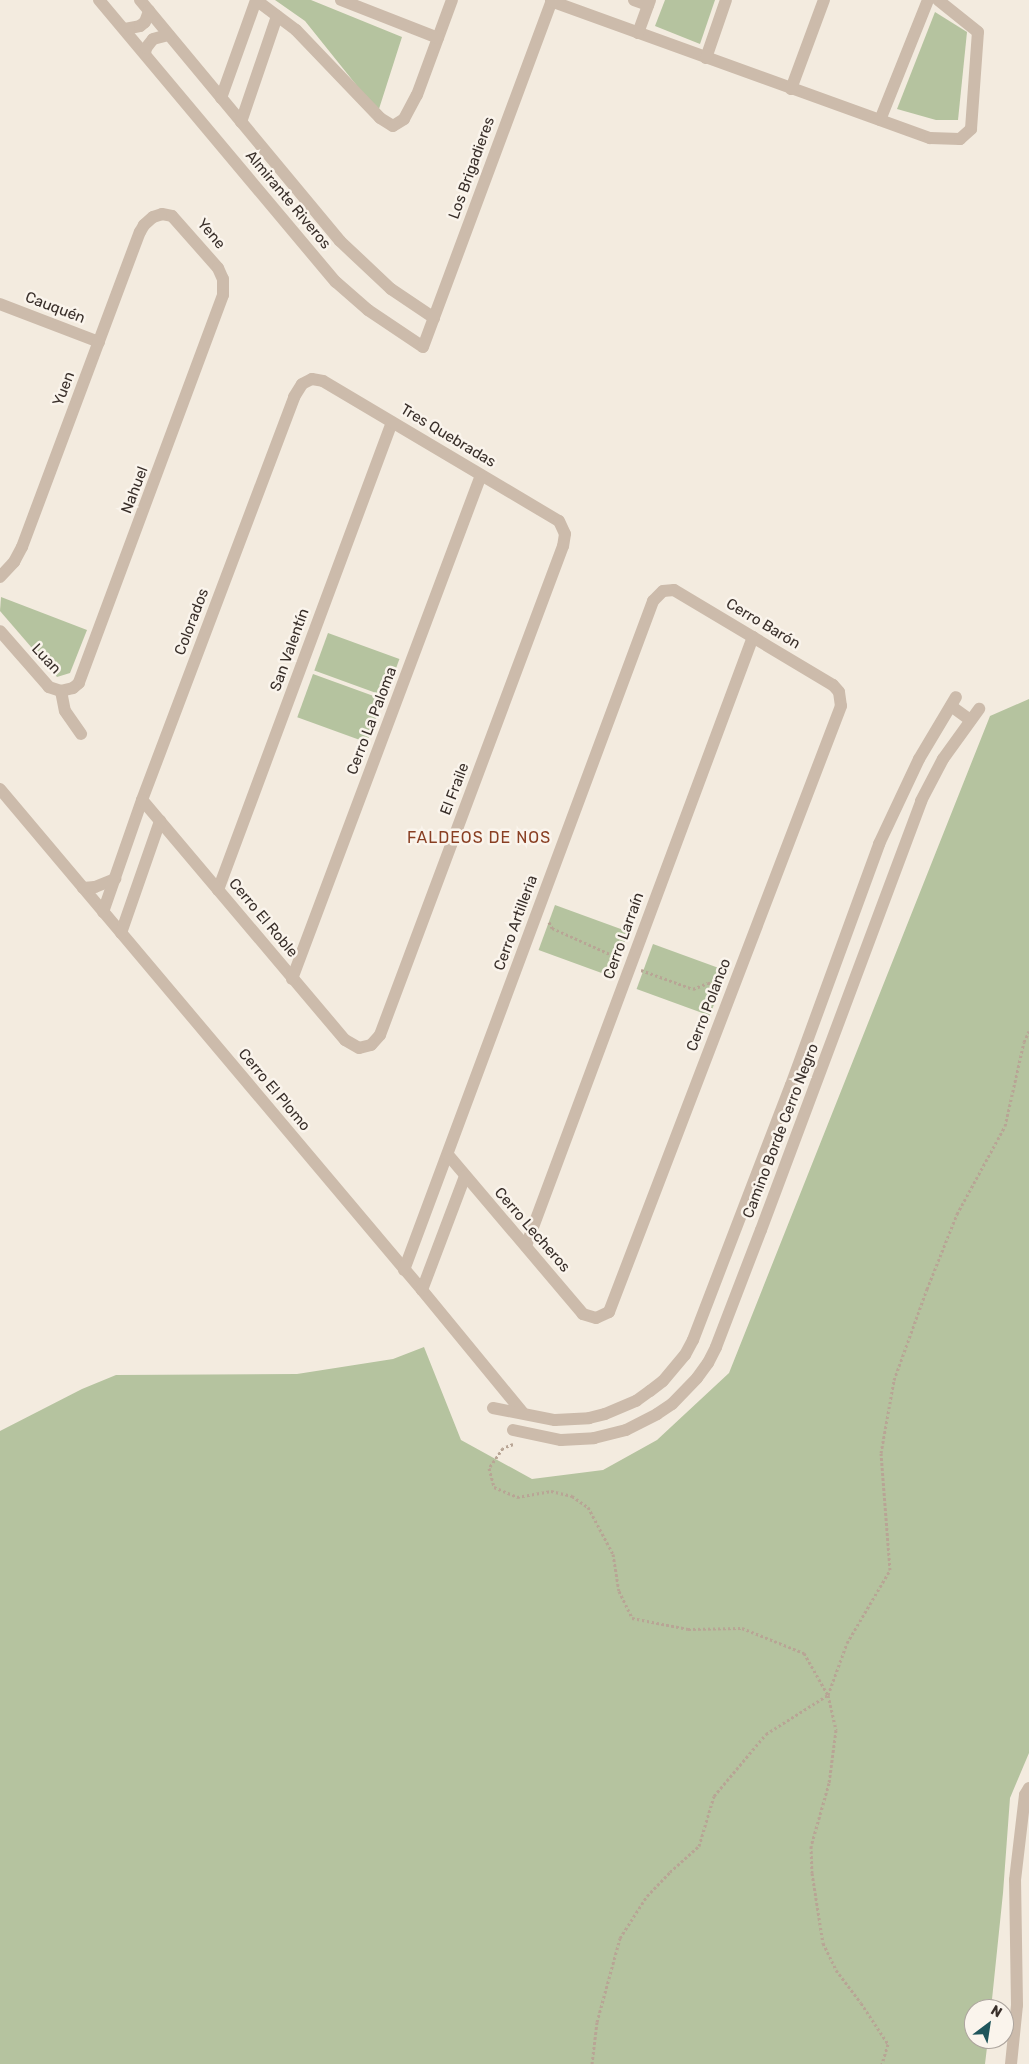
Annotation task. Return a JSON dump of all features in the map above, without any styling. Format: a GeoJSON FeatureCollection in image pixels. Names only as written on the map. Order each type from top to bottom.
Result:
{"type":"FeatureCollection","features":[{"type":"Feature","properties":{"kind":"street","name":"Almirante Riveros"},"geometry":{"type":"LineString","coordinates":[[99,0],[336,282],[368,310],[423,347]]}},
{"type":"Feature","properties":{"kind":"street","name":"Almirante Riveros"},"geometry":{"type":"LineString","coordinates":[[140,0],[357,258],[391,289],[434,318]]}},
{"type":"Feature","properties":{"kind":"street"},"geometry":{"type":"LineString","coordinates":[[221,98],[256,0],[296,30],[380,118],[393,126],[404,119],[417,95],[452,0]]}},
{"type":"Feature","properties":{"kind":"street"},"geometry":{"type":"LineString","coordinates":[[341,0],[438,38]]}},
{"type":"Feature","properties":{"kind":"street"},"geometry":{"type":"LineString","coordinates":[[634,0],[649,3],[638,33]]}},
{"type":"Feature","properties":{"kind":"street"},"geometry":{"type":"LineString","coordinates":[[706,58],[726,0]]}},
{"type":"Feature","properties":{"kind":"street"},"geometry":{"type":"LineString","coordinates":[[792,89],[824,0]]}},
{"type":"Feature","properties":{"kind":"street"},"geometry":{"type":"LineString","coordinates":[[880,120],[928,0]]}},
{"type":"Feature","properties":{"kind":"street"},"geometry":{"type":"LineString","coordinates":[[552,1],[930,138],[960,139],[972,129],[978,32],[938,0]]}},
{"type":"Feature","properties":{"kind":"street","name":"Los Brigadieres"},"geometry":{"type":"LineString","coordinates":[[423,347],[552,1]]}},
{"type":"Feature","properties":{"kind":"street"},"geometry":{"type":"LineString","coordinates":[[124,30],[140,26],[145,22],[149,11]]}},
{"type":"Feature","properties":{"kind":"street"},"geometry":{"type":"LineString","coordinates":[[241,122],[277,16]]}},
{"type":"Feature","properties":{"kind":"street"},"geometry":{"type":"LineString","coordinates":[[145,54],[149,43],[154,39],[168,35]]}},
{"type":"Feature","properties":{"kind":"street","name":"Yene"},"geometry":{"type":"LineString","coordinates":[[158,215],[172,216],[181,224],[218,268],[223,279],[224,289]]}},
{"type":"Feature","properties":{"kind":"street","name":"Yuen"},"geometry":{"type":"LineString","coordinates":[[0,577],[14,562],[22,547],[140,232],[148,220],[158,215]]}},
{"type":"Feature","properties":{"kind":"street","name":"Nahuel"},"geometry":{"type":"LineString","coordinates":[[61,691],[73,688],[82,677],[220,308],[224,289]]}},
{"type":"Feature","properties":{"kind":"street","name":"Cauquén"},"geometry":{"type":"LineString","coordinates":[[1,307],[99,342]]}},
{"type":"Feature","properties":{"kind":"street","name":"Tres Quebradas"},"geometry":{"type":"LineString","coordinates":[[307,381],[323,381],[554,517],[559,521],[565,534]]}},
{"type":"Feature","properties":{"kind":"street","name":"Colorados"},"geometry":{"type":"LineString","coordinates":[[103,912],[142,800],[294,396],[298,388],[307,381]]}},
{"type":"Feature","properties":{"kind":"street","name":"San Valentín"},"geometry":{"type":"LineString","coordinates":[[218,890],[392,422]]}},
{"type":"Feature","properties":{"kind":"street","name":"Cerro La Paloma"},"geometry":{"type":"LineString","coordinates":[[292,979],[482,475]]}},
{"type":"Feature","properties":{"kind":"street","name":"El Fraile"},"geometry":{"type":"LineString","coordinates":[[364,1048],[376,1041],[380,1035],[563,546],[565,534]]}},
{"type":"Feature","properties":{"kind":"street","name":"Cerro Barón"},"geometry":{"type":"LineString","coordinates":[[663,591],[674,590],[680,593],[833,685],[840,696]]}},
{"type":"Feature","properties":{"kind":"street","name":"Cerro Artilleria"},"geometry":{"type":"LineString","coordinates":[[404,1270],[653,601],[663,591]]}},
{"type":"Feature","properties":{"kind":"street","name":"Luan"},"geometry":{"type":"LineString","coordinates":[[0,631],[42,681],[49,687],[61,691],[65,711],[81,734]]}},
{"type":"Feature","properties":{"kind":"street","name":"Cerro Larraín"},"geometry":{"type":"LineString","coordinates":[[526,1246],[753,637]]}},
{"type":"Feature","properties":{"kind":"street","name":"Cerro Polanco"},"geometry":{"type":"LineString","coordinates":[[596,1318],[609,1312],[615,1300],[840,711],[840,696]]}},
{"type":"Feature","properties":{"kind":"street","name":"Camino Borde Cerro Negro"},"geometry":{"type":"LineString","coordinates":[[493,1408],[555,1420],[572,1420],[613,1411],[650,1392],[663,1381],[685,1355],[693,1340],[791,1085],[879,844],[908,780],[953,702],[970,720]]}},
{"type":"Feature","properties":{"kind":"street","name":"Camino Borde Cerro Negro"},"geometry":{"type":"LineString","coordinates":[[513,1430],[528,1435],[561,1440],[578,1440],[626,1430],[649,1419],[672,1404],[697,1378],[708,1363],[716,1347],[761,1230],[921,801],[943,759],[979,709]]}},
{"type":"Feature","properties":{"kind":"street","name":"Cerro El Plomo"},"geometry":{"type":"LineString","coordinates":[[0,789],[422,1290],[523,1413]]}},
{"type":"Feature","properties":{"kind":"street","name":"Cerro El Roble"},"geometry":{"type":"LineString","coordinates":[[142,800],[348,1044],[364,1048]]}},
{"type":"Feature","properties":{"kind":"street"},"geometry":{"type":"LineString","coordinates":[[121,933],[160,821]]}},
{"type":"Feature","properties":{"kind":"street"},"geometry":{"type":"LineString","coordinates":[[83,888],[95,887],[115,879]]}},
{"type":"Feature","properties":{"kind":"street","name":"Cerro Lecheros"},"geometry":{"type":"LineString","coordinates":[[448,1156],[579,1310],[588,1317],[596,1318]]}},
{"type":"Feature","properties":{"kind":"street"},"geometry":{"type":"LineString","coordinates":[[422,1290],[465,1176]]}},
{"type":"Feature","properties":{"kind":"street"},"geometry":{"type":"LineString","coordinates":[[1011,2064],[1017,2004],[1015,1880],[1025,1795],[1029,1788]]}},
{"type":"Feature","properties":{"kind":"path"},"geometry":{"type":"LineString","coordinates":[[592,2064],[597,2022],[620,1938],[647,1896],[699,1846],[714,1796],[766,1734],[828,1695],[847,1643],[890,1570],[882,1453],[894,1380],[926,1289],[957,1214],[1005,1126],[1029,1031]]}},
{"type":"Feature","properties":{"kind":"path"},"geometry":{"type":"LineString","coordinates":[[528,1435],[503,1448],[489,1468],[494,1486],[517,1497],[551,1491],[572,1496],[588,1507],[613,1554],[619,1592],[632,1618],[688,1629],[742,1628],[804,1653],[828,1695],[836,1730],[829,1783],[811,1846],[812,1873],[823,1943],[836,1970],[888,2044],[882,2064]]}},
{"type":"Feature","properties":{"kind":"green space"},"geometry":{"type":"Polygon","coordinates":[[[275,0],[311,0],[402,37],[378,112],[305,21],[275,0]]]}},
{"type":"Feature","properties":{"kind":"green space"},"geometry":{"type":"Polygon","coordinates":[[[665,0],[715,0],[700,44],[655,26],[665,0]]]}},
{"type":"Feature","properties":{"kind":"green space"},"geometry":{"type":"Polygon","coordinates":[[[935,12],[967,32],[958,120],[936,120],[897,109],[935,12]]]}},
{"type":"Feature","properties":{"kind":"green space"},"geometry":{"type":"Polygon","coordinates":[[[1,597],[87,630],[70,673],[57,677],[0,611],[1,597]]]}},
{"type":"Feature","properties":{"kind":"green space"},"geometry":{"type":"Polygon","coordinates":[[[328,633],[399,659],[386,697],[314,671],[328,633]]]}},
{"type":"Feature","properties":{"kind":"green space"},"geometry":{"type":"Polygon","coordinates":[[[313,674],[383,699],[367,743],[297,717],[313,674]]]}},
{"type":"Feature","properties":{"kind":"green space"},"geometry":{"type":"Polygon","coordinates":[[[1029,699],[1029,1753],[1010,1798],[992,1999],[964,1999],[964,2049],[987,2049],[985,2064],[0,2064],[0,1431],[82,1389],[116,1375],[297,1374],[393,1359],[424,1347],[461,1440],[532,1479],[603,1470],[657,1440],[729,1373],[990,716],[1029,699]]]}},
{"type":"Feature","properties":{"kind":"green space"},"geometry":{"type":"Polygon","coordinates":[[[555,905],[628,932],[612,977],[539,950],[555,905]]]}},
{"type":"Feature","properties":{"kind":"green space"},"geometry":{"type":"Polygon","coordinates":[[[653,944],[726,971],[710,1016],[637,989],[653,944]]]}},
{"type":"Feature","properties":{"kind":"district","name":"FALDEOS DE NOS"},"geometry":{"type":"Point","coordinates":[479,838]}}]}
